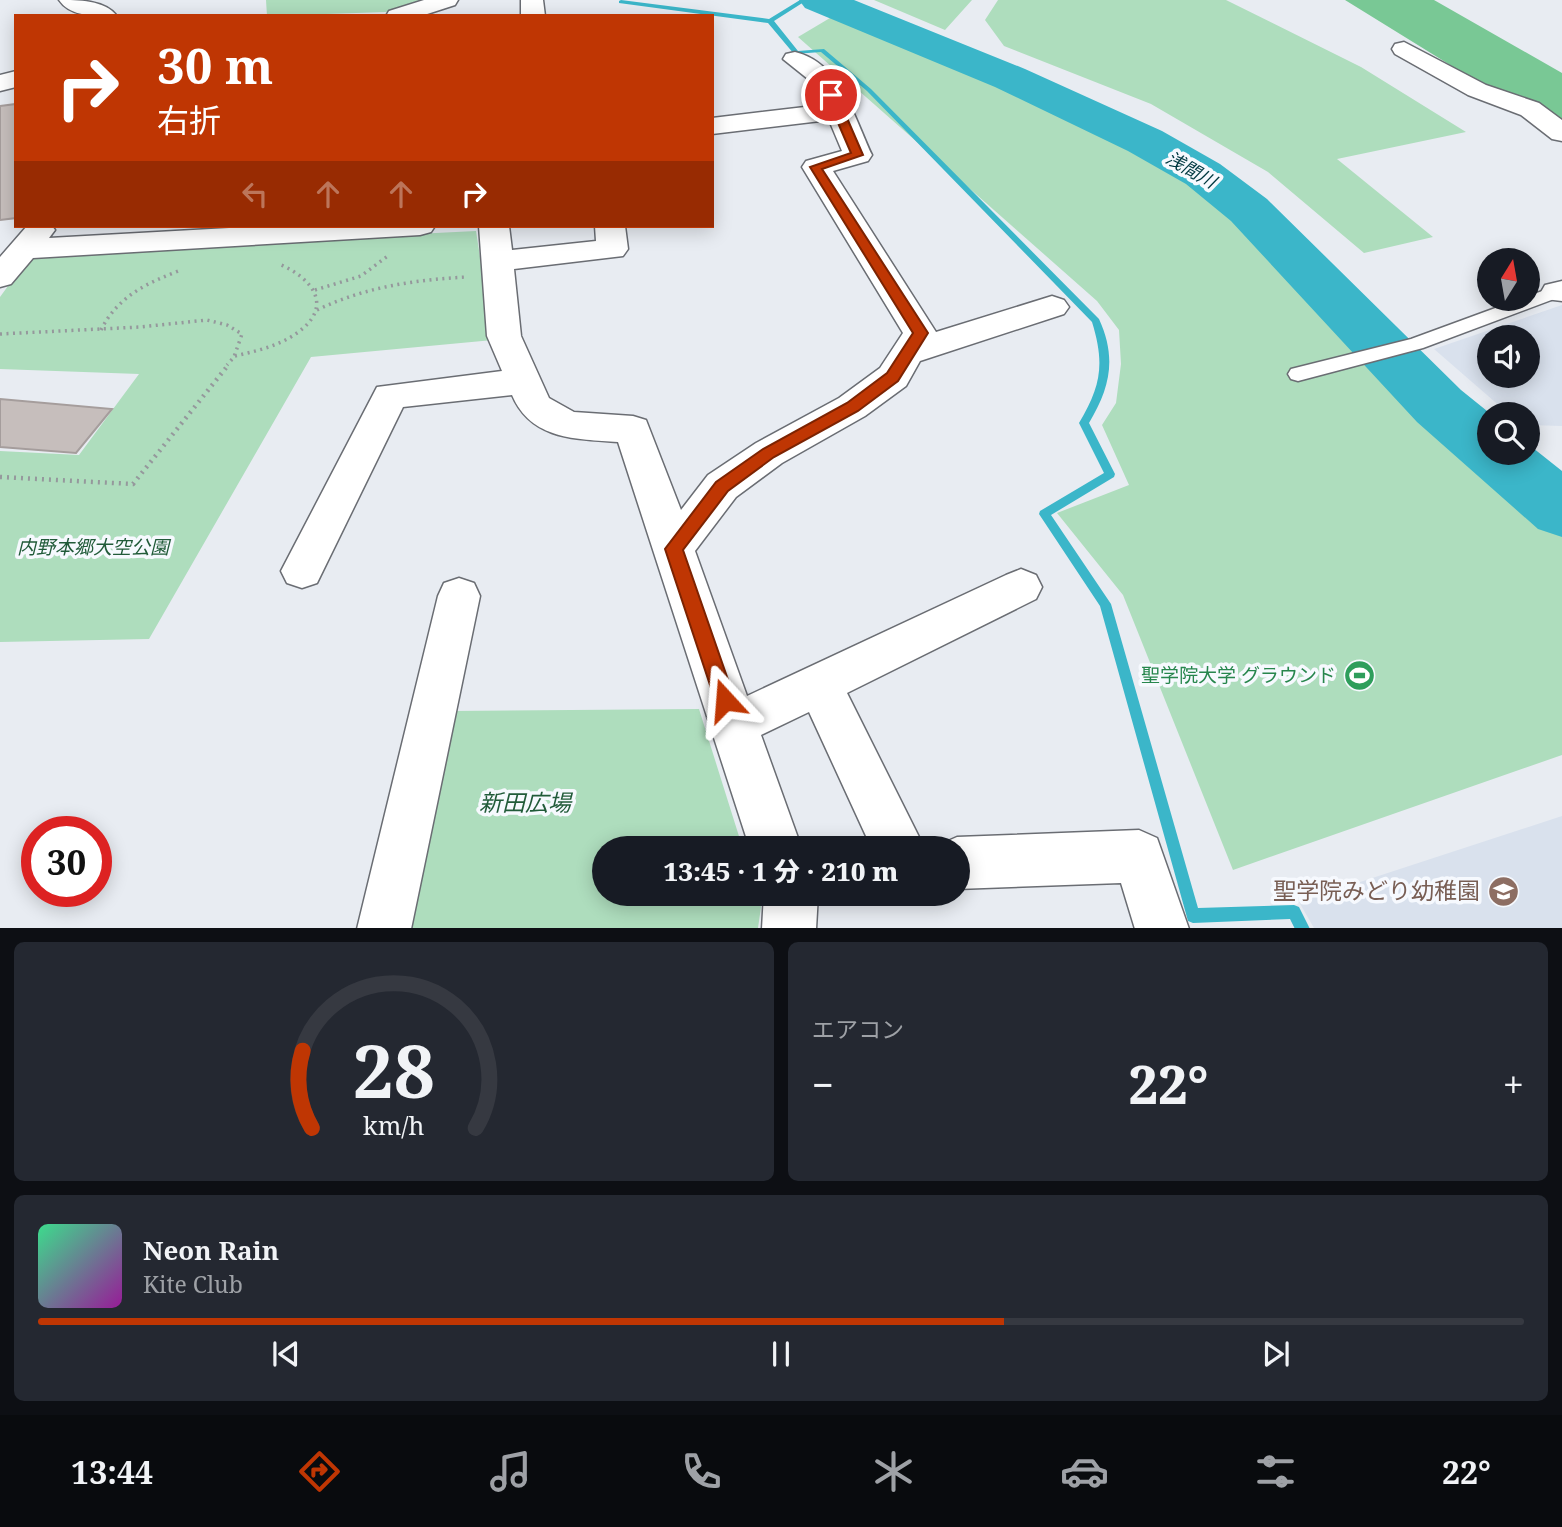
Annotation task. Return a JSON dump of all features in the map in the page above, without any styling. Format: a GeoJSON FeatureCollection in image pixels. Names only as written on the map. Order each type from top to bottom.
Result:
{"type":"FeatureCollection","features":[{"type":"Feature","properties":{"kind":"street"},"geometry":{"type":"LineString","coordinates":[[70,0],[102,14]]}},
{"type":"Feature","properties":{"kind":"street"},"geometry":{"type":"LineString","coordinates":[[406,14],[441,6]]}},
{"type":"Feature","properties":{"kind":"street"},"geometry":{"type":"LineString","coordinates":[[1404,49],[1477,90],[1530,109],[1562,133]]}},
{"type":"Feature","properties":{"kind":"street"},"geometry":{"type":"LineString","coordinates":[[674,549],[722,486],[769,453],[852,407],[892,377],[920,333],[816,167],[858,155],[824,79],[795,59]]}},
{"type":"Feature","properties":{"kind":"street"},"geometry":{"type":"LineString","coordinates":[[714,125],[838,111]]}},
{"type":"Feature","properties":{"kind":"street"},"geometry":{"type":"LineString","coordinates":[[0,276],[42,228]]}},
{"type":"Feature","properties":{"kind":"street"},"geometry":{"type":"LineString","coordinates":[[23,249],[387,228]]}},
{"type":"Feature","properties":{"kind":"street"},"geometry":{"type":"LineString","coordinates":[[610,228],[612,249],[496,255],[504,335],[535,406],[567,425],[633,429],[772,836]]}},
{"type":"Feature","properties":{"kind":"street"},"geometry":{"type":"LineString","coordinates":[[907,353],[1052,307]]}},
{"type":"Feature","properties":{"kind":"street"},"geometry":{"type":"LineString","coordinates":[[302,571],[390,397],[524,381]]}},
{"type":"Feature","properties":{"kind":"street"},"geometry":{"type":"LineString","coordinates":[[734,725],[1021,587]]}},
{"type":"Feature","properties":{"kind":"street"},"geometry":{"type":"LineString","coordinates":[[384,928],[459,596]]}},
{"type":"Feature","properties":{"kind":"street"},"geometry":{"type":"LineString","coordinates":[[819,684],[894,836]]}},
{"type":"Feature","properties":{"kind":"street"},"geometry":{"type":"LineString","coordinates":[[970,862],[1139,856],[1162,928]]}},
{"type":"Feature","properties":{"kind":"street"},"geometry":{"type":"LineString","coordinates":[[789,928],[791,906]]}},
{"type":"Feature","properties":{"kind":"lane"},"geometry":{"type":"LineString","coordinates":[[1298,373],[1416,344],[1560,291]]}},
{"type":"Feature","properties":{"kind":"path"},"geometry":{"type":"LineString","coordinates":[[315,290],[352,279],[374,268],[388,256],[403,228]]}},
{"type":"Feature","properties":{"kind":"path"},"geometry":{"type":"LineString","coordinates":[[234,357],[258,351],[292,336],[309,323],[317,310],[338,299],[387,285],[428,278],[496,255]]}},
{"type":"Feature","properties":{"kind":"path"},"geometry":{"type":"LineString","coordinates":[[277,263],[304,275],[315,290],[317,310]]}},
{"type":"Feature","properties":{"kind":"path"},"geometry":{"type":"LineString","coordinates":[[101,330],[107,315],[125,296],[147,283],[191,267]]}},
{"type":"Feature","properties":{"kind":"path"},"geometry":{"type":"LineString","coordinates":[[0,334],[101,330],[208,320],[227,325],[242,334],[234,357],[133,484],[0,477]]}},
{"type":"Feature","properties":{"kind":"shaded area"},"geometry":{"type":"Polygon","coordinates":[[[1562,305],[1562,426],[1540,425],[1540,402],[1495,402],[1479,388],[1540,388],[1540,325],[1504,325],[1562,305]]]}},
{"type":"Feature","properties":{"kind":"shaded area"},"geometry":{"type":"Polygon","coordinates":[[[1477,334],[1477,386],[1434,349],[1477,334]]]}},
{"type":"Feature","properties":{"kind":"shaded area"},"geometry":{"type":"Polygon","coordinates":[[[1562,816],[1562,928],[1314,928],[1299,902],[1562,816]]]}},
{"type":"Feature","properties":{"kind":"green space"},"geometry":{"type":"Polygon","coordinates":[[[266,0],[435,0],[386,12],[267,14],[266,0]]]}},
{"type":"Feature","properties":{"kind":"green space"},"geometry":{"type":"Polygon","coordinates":[[[874,0],[972,0],[945,30],[874,0]]]}},
{"type":"Feature","properties":{"kind":"green space"},"geometry":{"type":"Polygon","coordinates":[[[998,0],[1226,0],[1361,67],[1466,132],[1337,159],[1433,237],[1364,253],[1268,172],[1151,104],[1004,46],[985,20],[998,0]]]}},
{"type":"Feature","properties":{"kind":"green space"},"geometry":{"type":"Polygon","coordinates":[[[1345,0],[1434,0],[1562,73],[1562,121],[1540,105],[1476,81],[1345,0]]]}},
{"type":"Feature","properties":{"kind":"green space","name":"聖学院大学 グラウンド"},"geometry":{"type":"Polygon","coordinates":[[[835,15],[1054,105],[1189,181],[1283,267],[1447,439],[1562,529],[1562,755],[1233,870],[1123,595],[1057,513],[1129,485],[1102,425],[1116,403],[1121,364],[1119,330],[1097,301],[798,37],[835,15]]]}},
{"type":"Feature","properties":{"kind":"green space","name":"内野本郷大空公園"},"geometry":{"type":"Polygon","coordinates":[[[476,231],[493,340],[311,357],[149,639],[0,642],[0,451],[79,455],[139,374],[0,369],[0,297],[32,253],[476,231]]]}},
{"type":"Feature","properties":{"kind":"green space","name":"新田広場"},"geometry":{"type":"Polygon","coordinates":[[[699,709],[739,836],[592,836],[592,906],[761,906],[758,928],[403,928],[453,711],[699,709]]]}},
{"type":"Feature","properties":{"kind":"building"},"geometry":{"type":"Polygon","coordinates":[[[14,104],[14,218],[0,220],[0,106],[14,104]]]}},
{"type":"Feature","properties":{"kind":"building"},"geometry":{"type":"Polygon","coordinates":[[[0,399],[112,409],[76,453],[0,447],[0,399]]]}},
{"type":"Feature","properties":{"kind":"waterway"},"geometry":{"type":"LineString","coordinates":[[770,21],[804,0]]}},
{"type":"Feature","properties":{"kind":"waterway","name":"浅間川"},"geometry":{"type":"LineString","coordinates":[[819,0],[1010,78],[1145,141],[1203,174],[1249,210],[1439,406],[1477,438]]}},
{"type":"Feature","properties":{"kind":"waterway"},"geometry":{"type":"LineString","coordinates":[[621,2],[770,21]]}},
{"type":"Feature","properties":{"kind":"waterway"},"geometry":{"type":"LineString","coordinates":[[770,21],[796,53],[822,50],[869,90],[1096,321],[1104,349],[1105,374],[1098,397],[1084,423],[1110,474],[1044,514],[1105,604],[1193,916],[1294,912],[1302,928]]}},
{"type":"Feature","properties":{"kind":"waterway","name":"浅間川"},"geometry":{"type":"LineString","coordinates":[[1509,465],[1562,510]]}},
{"type":"Feature","properties":{"kind":"place","name":"聖学院大学 グラウンド"},"geometry":{"type":"Point","coordinates":[1359,675]}},
{"type":"Feature","properties":{"kind":"place","name":"聖学院みどり幼稚園"},"geometry":{"type":"Point","coordinates":[1503,891]}},
{"type":"Feature","properties":{"kind":"route"},"geometry":{"type":"LineString","coordinates":[[725,700],[674,549],[722,486],[769,453],[852,407],[892,377],[920,333],[816,167],[858,155],[831,95]]}}]}
